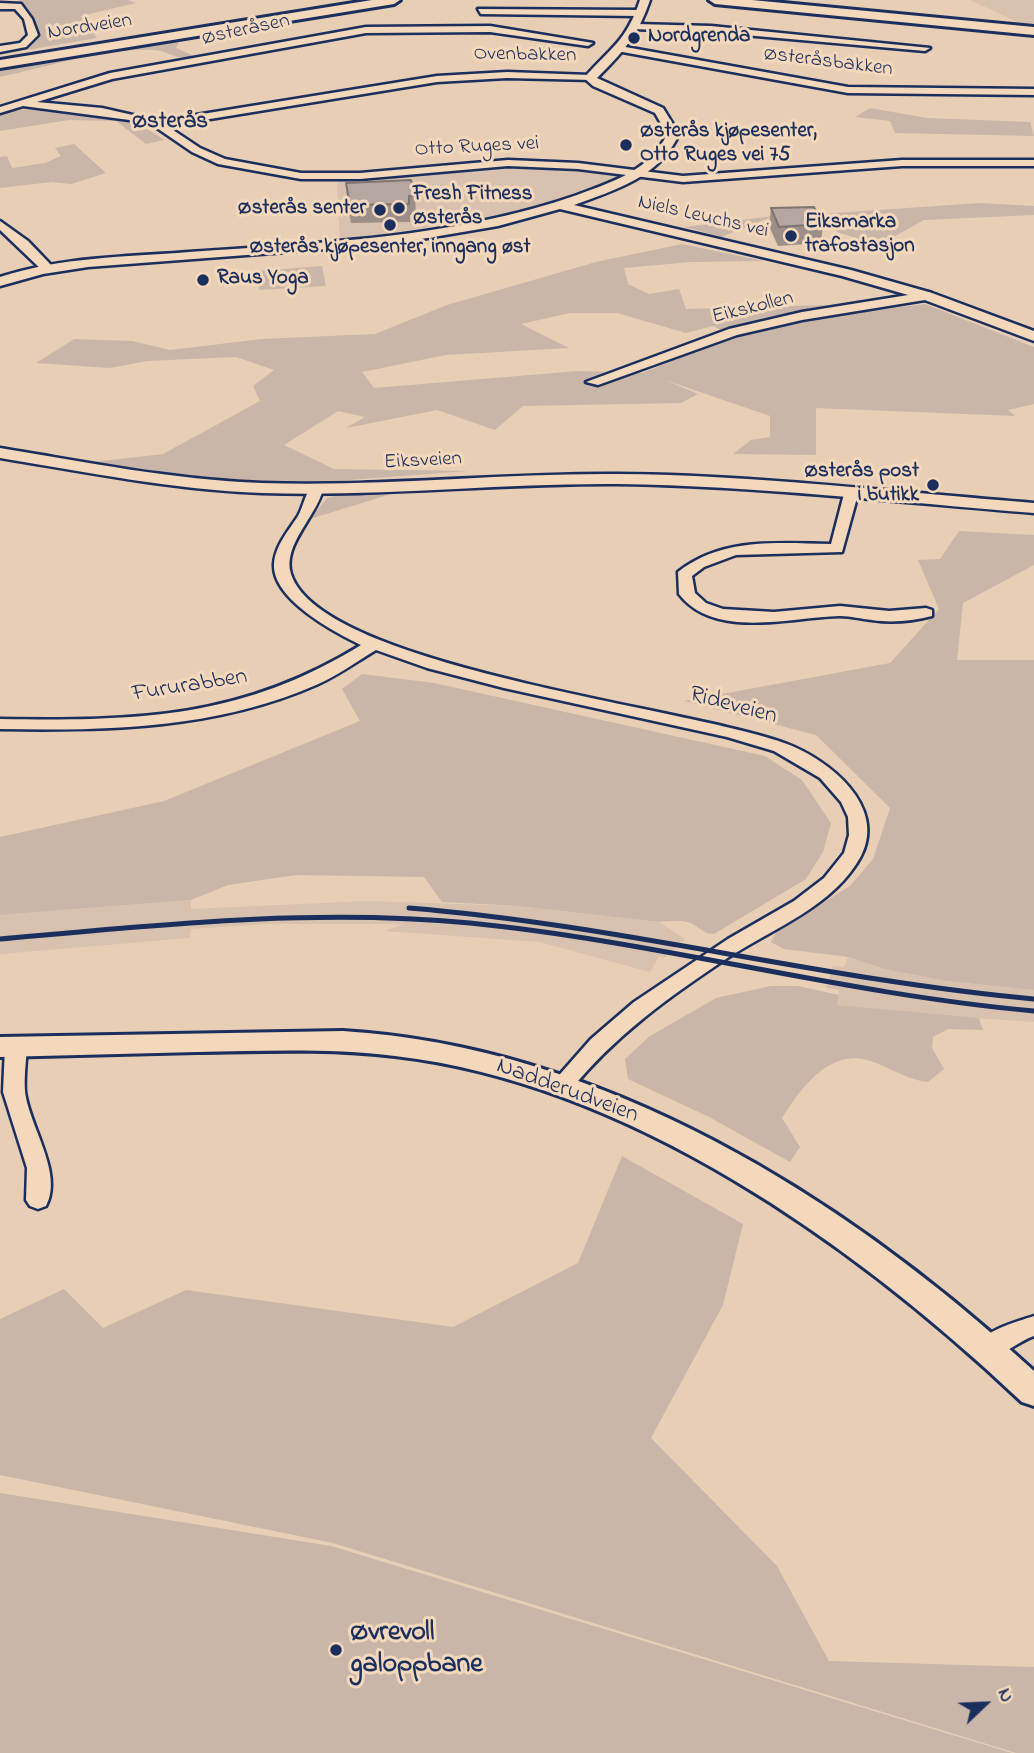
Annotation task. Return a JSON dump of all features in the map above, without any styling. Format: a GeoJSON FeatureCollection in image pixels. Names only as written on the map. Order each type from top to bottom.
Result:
{"type":"FeatureCollection","features":[{"type":"Feature","properties":{"kind":"main road","name":"Nordveien"},"geometry":{"type":"LineString","coordinates":[[0,64],[394,0]]}},
{"type":"Feature","properties":{"kind":"main road"},"geometry":{"type":"LineString","coordinates":[[715,0],[1034,31]]}},
{"type":"Feature","properties":{"kind":"main road","name":"Nadderudveien"},"geometry":{"type":"LineString","coordinates":[[8,1047],[301,1041],[372,1043],[481,1061],[562,1086],[634,1115],[758,1180],[871,1254],[987,1348],[1034,1392]]}},
{"type":"Feature","properties":{"kind":"street"},"geometry":{"type":"LineString","coordinates":[[590,78],[620,50],[636,27],[645,0]]}},
{"type":"Feature","properties":{"kind":"street"},"geometry":{"type":"LineString","coordinates":[[0,6],[18,6],[28,19],[33,36],[23,45],[0,49]]}},
{"type":"Feature","properties":{"kind":"street"},"geometry":{"type":"LineString","coordinates":[[481,11],[639,13]]}},
{"type":"Feature","properties":{"kind":"street"},"geometry":{"type":"LineString","coordinates":[[636,27],[710,29],[925,48]]}},
{"type":"Feature","properties":{"kind":"street","name":"Østeråsen"},"geometry":{"type":"LineString","coordinates":[[0,110],[110,76],[366,30],[473,28],[588,43]]}},
{"type":"Feature","properties":{"kind":"street","name":"Østeråsbakken"},"geometry":{"type":"LineString","coordinates":[[620,50],[848,90],[1034,92]]}},
{"type":"Feature","properties":{"kind":"street","name":"Ovenbakken"},"geometry":{"type":"LineString","coordinates":[[0,282],[48,269],[402,236],[494,222],[562,206],[635,175],[670,144],[673,134],[668,122],[648,104],[597,84],[590,78],[460,76],[158,124]]}},
{"type":"Feature","properties":{"kind":"street","name":"Otto Ruges vei"},"geometry":{"type":"LineString","coordinates":[[20,103],[102,111],[158,124],[196,150],[222,162],[282,174],[360,176],[529,162],[683,179],[902,163],[1034,163]]}},
{"type":"Feature","properties":{"kind":"street","name":"Niels Leuchs vei"},"geometry":{"type":"LineString","coordinates":[[562,206],[807,263],[927,296],[1034,336]]}},
{"type":"Feature","properties":{"kind":"street"},"geometry":{"type":"LineString","coordinates":[[0,224],[24,243],[48,269]]}},
{"type":"Feature","properties":{"kind":"street","name":"Eikskollen"},"geometry":{"type":"LineString","coordinates":[[593,382],[733,332],[802,316],[927,296]]}},
{"type":"Feature","properties":{"kind":"street","name":"Eiksveien"},"geometry":{"type":"LineString","coordinates":[[0,453],[213,485],[317,489],[617,479],[1034,508]]}},
{"type":"Feature","properties":{"kind":"street","name":"Rideveien"},"geometry":{"type":"LineString","coordinates":[[317,489],[312,508],[284,554],[284,579],[296,595],[318,614],[373,644],[518,688],[753,737],[796,754],[820,768],[835,782],[852,806],[858,828],[857,842],[853,854],[835,876],[810,899],[692,972],[646,1006],[589,1053],[562,1086]]}},
{"type":"Feature","properties":{"kind":"street"},"geometry":{"type":"LineString","coordinates":[[851,494],[837,549],[738,551],[709,559],[684,575],[683,583],[688,595],[703,608],[739,617],[843,611],[878,616],[926,613]]}},
{"type":"Feature","properties":{"kind":"street","name":"Fururabben"},"geometry":{"type":"LineString","coordinates":[[0,724],[98,724],[242,706],[310,682],[373,644]]}},
{"type":"Feature","properties":{"kind":"street","name":"Nadderudveien"},"geometry":{"type":"LineString","coordinates":[[8,1047],[14,1093],[38,1168],[38,1200]]}},
{"type":"Feature","properties":{"kind":"street"},"geometry":{"type":"LineString","coordinates":[[987,1348],[1034,1326]]}},
{"type":"Feature","properties":{"kind":"shaded area"},"geometry":{"type":"Polygon","coordinates":[[[19,0],[128,0],[136,3],[81,16],[97,38],[27,50],[38,37],[19,0]]]}},
{"type":"Feature","properties":{"kind":"shaded area"},"geometry":{"type":"Polygon","coordinates":[[[970,0],[1034,0],[1034,27],[1028,27],[970,0]]]}},
{"type":"Feature","properties":{"kind":"shaded area"},"geometry":{"type":"Polygon","coordinates":[[[239,26],[242,29],[179,42],[176,48],[194,56],[180,57],[152,50],[114,52],[0,77],[0,68],[239,26]]]}},
{"type":"Feature","properties":{"kind":"shaded area"},"geometry":{"type":"Polygon","coordinates":[[[870,108],[927,118],[1030,122],[1034,136],[895,133],[890,121],[855,117],[870,108]]]}},
{"type":"Feature","properties":{"kind":"shaded area"},"geometry":{"type":"Polygon","coordinates":[[[29,109],[100,115],[134,123],[164,140],[146,144],[116,121],[69,120],[0,131],[0,113],[29,109]]]}},
{"type":"Feature","properties":{"kind":"shaded area"},"geometry":{"type":"Polygon","coordinates":[[[74,144],[106,173],[71,184],[52,182],[0,188],[0,157],[7,156],[12,168],[45,163],[61,156],[55,148],[74,144]]]}},
{"type":"Feature","properties":{"kind":"shaded area"},"geometry":{"type":"Polygon","coordinates":[[[505,166],[547,166],[620,176],[553,204],[488,219],[340,240],[337,180],[505,166]]]}},
{"type":"Feature","properties":{"kind":"shaded area"},"geometry":{"type":"Polygon","coordinates":[[[980,203],[1034,206],[1034,215],[924,220],[879,245],[837,232],[832,225],[792,225],[790,216],[980,203]]]}},
{"type":"Feature","properties":{"kind":"shaded area"},"geometry":{"type":"Polygon","coordinates":[[[774,216],[722,237],[685,227],[774,216]]]}},
{"type":"Feature","properties":{"kind":"shaded area"},"geometry":{"type":"Polygon","coordinates":[[[682,244],[764,261],[691,262],[624,268],[628,284],[649,294],[679,289],[686,309],[827,305],[763,318],[723,331],[713,326],[686,333],[617,313],[570,313],[521,324],[569,348],[446,355],[362,372],[374,388],[578,371],[643,373],[712,344],[763,329],[811,319],[925,304],[1034,347],[1034,404],[1008,410],[1015,416],[816,408],[816,455],[733,454],[751,440],[770,437],[770,416],[665,380],[698,394],[681,403],[523,406],[495,430],[437,410],[346,428],[365,417],[338,411],[284,445],[334,469],[468,471],[296,484],[195,477],[94,462],[163,454],[260,401],[253,386],[274,370],[236,357],[147,361],[110,368],[36,363],[74,339],[132,341],[170,350],[262,339],[375,334],[447,305],[596,262],[682,244]]]}},
{"type":"Feature","properties":{"kind":"shaded area"},"geometry":{"type":"Polygon","coordinates":[[[322,266],[326,286],[259,290],[259,271],[322,266]]]}},
{"type":"Feature","properties":{"kind":"shaded area"},"geometry":{"type":"Polygon","coordinates":[[[404,490],[310,519],[327,498],[351,492],[404,490]]]}},
{"type":"Feature","properties":{"kind":"shaded area"},"geometry":{"type":"Polygon","coordinates":[[[959,531],[1034,535],[1034,565],[963,603],[957,660],[1034,660],[1034,990],[946,981],[884,969],[848,957],[784,949],[771,942],[776,932],[850,886],[873,859],[890,808],[816,735],[684,701],[890,663],[939,609],[918,560],[940,559],[959,531]]]}},
{"type":"Feature","properties":{"kind":"shaded area"},"geometry":{"type":"Polygon","coordinates":[[[362,674],[434,683],[765,756],[802,780],[831,823],[823,852],[806,879],[714,934],[689,922],[659,922],[518,906],[442,902],[424,877],[296,875],[228,885],[191,900],[0,915],[0,837],[164,801],[360,721],[342,689],[362,674]]]}},
{"type":"Feature","properties":{"kind":"shaded area"},"geometry":{"type":"Polygon","coordinates":[[[191,900],[191,909],[368,901],[518,906],[659,922],[685,939],[664,958],[659,957],[650,972],[540,942],[385,931],[403,924],[269,924],[191,929],[190,938],[0,954],[0,915],[191,900]]]}},
{"type":"Feature","properties":{"kind":"shaded area"},"geometry":{"type":"Polygon","coordinates":[[[848,957],[884,969],[946,981],[1034,990],[1034,1022],[915,1014],[837,1005],[839,990],[826,988],[833,966],[844,967],[848,957]]]}},
{"type":"Feature","properties":{"kind":"shaded area"},"geometry":{"type":"Polygon","coordinates":[[[771,986],[798,986],[839,995],[837,1005],[979,1018],[983,1030],[948,1029],[933,1037],[932,1048],[944,1069],[928,1082],[910,1078],[867,1060],[853,1058],[827,1066],[806,1085],[782,1118],[800,1147],[790,1162],[709,1117],[628,1079],[625,1059],[650,1036],[716,998],[771,986]]]}},
{"type":"Feature","properties":{"kind":"shaded area"},"geometry":{"type":"Polygon","coordinates":[[[622,1156],[743,1224],[723,1305],[651,1438],[777,1566],[829,1661],[1034,1667],[1034,1753],[1016,1753],[333,1543],[0,1475],[0,1319],[64,1289],[103,1328],[186,1290],[453,1327],[578,1263],[622,1156]]]}},
{"type":"Feature","properties":{"kind":"shaded area","name":"Øvrevoll galoppbane"},"geometry":{"type":"Polygon","coordinates":[[[0,1493],[331,1546],[1012,1753],[0,1753],[0,1493]]]}},
{"type":"Feature","properties":{"kind":"building"},"geometry":{"type":"Polygon","coordinates":[[[411,180],[415,196],[409,196],[409,204],[350,205],[346,183],[411,180]]]}},
{"type":"Feature","properties":{"kind":"building"},"geometry":{"type":"Polygon","coordinates":[[[814,207],[823,224],[779,227],[771,208],[814,207]]]}},
{"type":"Feature","properties":{"kind":"railway"},"geometry":{"type":"LineString","coordinates":[[409,908],[566,927],[877,979],[1034,999]]}},
{"type":"Feature","properties":{"kind":"railway"},"geometry":{"type":"LineString","coordinates":[[0,939],[117,928],[293,918],[352,917],[470,923],[612,942],[892,993],[1034,1011]]}},
{"type":"Feature","properties":{"kind":"place","name":"Nordgrenda"},"geometry":{"type":"Point","coordinates":[634,38]}},
{"type":"Feature","properties":{"kind":"place","name":"Østerås kjøpesenter, Otto Ruges vei 75"},"geometry":{"type":"Point","coordinates":[626,145]}},
{"type":"Feature","properties":{"kind":"place","name":"Fresh Fitness Østerås"},"geometry":{"type":"Point","coordinates":[399,208]}},
{"type":"Feature","properties":{"kind":"place","name":"Østerås senter"},"geometry":{"type":"Point","coordinates":[380,210]}},
{"type":"Feature","properties":{"kind":"place","name":"Østerås kjøpesenter, inngang øst"},"geometry":{"type":"Point","coordinates":[390,225]}},
{"type":"Feature","properties":{"kind":"place","name":"Eiksmarka trafostasjon"},"geometry":{"type":"Point","coordinates":[791,236]}},
{"type":"Feature","properties":{"kind":"place","name":"Raus Yoga"},"geometry":{"type":"Point","coordinates":[203,280]}},
{"type":"Feature","properties":{"kind":"place","name":"Østerås post i butikk"},"geometry":{"type":"Point","coordinates":[933,485]}},
{"type":"Feature","properties":{"kind":"place","name":"Øvrevoll galoppbane"},"geometry":{"type":"Point","coordinates":[336,1650]}},
{"type":"Feature","properties":{"kind":"district","name":"Østerås"},"geometry":{"type":"Point","coordinates":[170,123]}}]}
